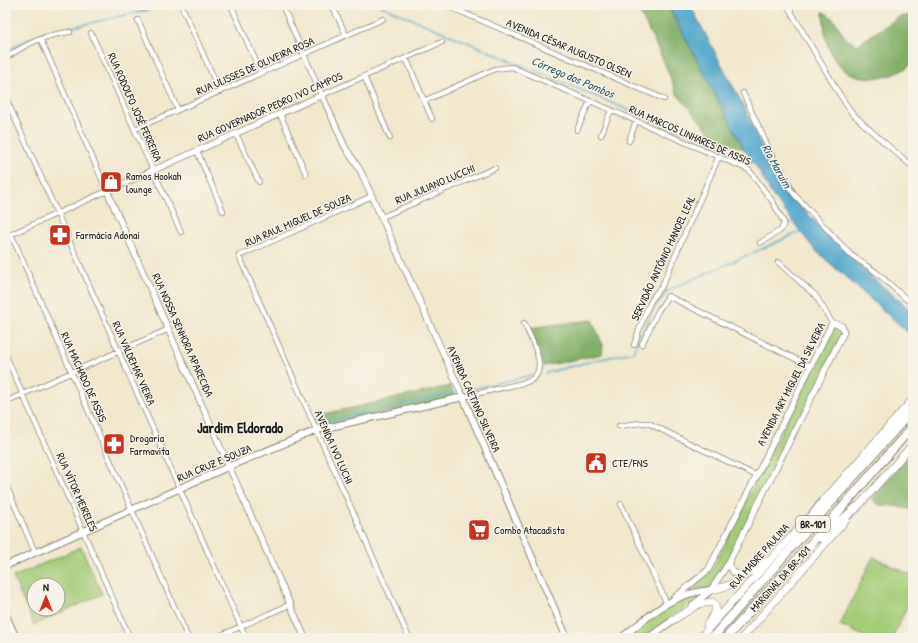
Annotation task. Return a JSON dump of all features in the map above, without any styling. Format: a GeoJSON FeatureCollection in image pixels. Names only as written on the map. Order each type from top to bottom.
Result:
{"type":"FeatureCollection","features":[{"type":"Feature","properties":{"kind":"highway","name":"BR-101"},"geometry":{"type":"LineString","coordinates":[[712,638],[913,409]]}},
{"type":"Feature","properties":{"kind":"highway","name":"BR-101"},"geometry":{"type":"LineString","coordinates":[[726,638],[800,556],[913,426]]}},
{"type":"Feature","properties":{"kind":"highway"},"geometry":{"type":"LineString","coordinates":[[785,555],[824,500]]}},
{"type":"Feature","properties":{"kind":"highway"},"geometry":{"type":"LineString","coordinates":[[800,556],[857,507]]}},
{"type":"Feature","properties":{"kind":"main road","name":"RUA CRUZ E SOUZA"},"geometry":{"type":"LineString","coordinates":[[5,566],[179,488],[317,430],[463,397]]}},
{"type":"Feature","properties":{"kind":"main road","name":"AVENIDA CAETANO SILVEIRA"},"geometry":{"type":"LineString","coordinates":[[463,397],[567,638]]}},
{"type":"Feature","properties":{"kind":"main road","name":"RUA MADRE PAULINA"},"geometry":{"type":"LineString","coordinates":[[700,638],[913,399]]}},
{"type":"Feature","properties":{"kind":"main road","name":"MARGINAL DA BR-101"},"geometry":{"type":"LineString","coordinates":[[742,638],[913,444]]}},
{"type":"Feature","properties":{"kind":"main road"},"geometry":{"type":"LineString","coordinates":[[667,603],[685,594],[727,586],[776,554]]}},
{"type":"Feature","properties":{"kind":"main road","name":"AVENIDA ARY MIGUEL DA SILVEIRA"},"geometry":{"type":"LineString","coordinates":[[648,638],[711,590]]}},
{"type":"Feature","properties":{"kind":"main road"},"geometry":{"type":"LineString","coordinates":[[673,620],[703,603],[709,602],[715,604],[717,608],[715,614],[696,638]]}},
{"type":"Feature","properties":{"kind":"main road","name":"AVENIDA ARY MIGUEL DA SILVEIRA"},"geometry":{"type":"LineString","coordinates":[[621,638],[667,603]]}},
{"type":"Feature","properties":{"kind":"main road"},"geometry":{"type":"LineString","coordinates":[[5,614],[16,638]]}},
{"type":"Feature","properties":{"kind":"street"},"geometry":{"type":"LineString","coordinates":[[231,5],[261,73]]}},
{"type":"Feature","properties":{"kind":"street"},"geometry":{"type":"LineString","coordinates":[[282,5],[322,95]]}},
{"type":"Feature","properties":{"kind":"street"},"geometry":{"type":"LineString","coordinates":[[332,5],[346,35]]}},
{"type":"Feature","properties":{"kind":"street","name":"AVENIDA CÉSAR AUGUSTO OLSEN"},"geometry":{"type":"LineString","coordinates":[[445,5],[664,99]]}},
{"type":"Feature","properties":{"kind":"street"},"geometry":{"type":"LineString","coordinates":[[787,5],[851,112],[913,167]]}},
{"type":"Feature","properties":{"kind":"street"},"geometry":{"type":"LineString","coordinates":[[183,8],[220,92]]}},
{"type":"Feature","properties":{"kind":"street","name":"RUA ULISSES DE OLIVEIRA ROSA"},"geometry":{"type":"LineString","coordinates":[[135,129],[383,19]]}},
{"type":"Feature","properties":{"kind":"street"},"geometry":{"type":"LineString","coordinates":[[138,20],[178,110]]}},
{"type":"Feature","properties":{"kind":"street"},"geometry":{"type":"LineString","coordinates":[[5,59],[31,43],[58,34],[70,32]]}},
{"type":"Feature","properties":{"kind":"street","name":"RUA RODOLFO JOSÉ FERREIRA"},"geometry":{"type":"LineString","coordinates":[[92,33],[181,232]]}},
{"type":"Feature","properties":{"kind":"street","name":"RUA NOSSA SENHORA APARECIDA"},"geometry":{"type":"LineString","coordinates":[[41,40],[305,638]]}},
{"type":"Feature","properties":{"kind":"street","name":"RUA GOVERNADOR PEDRO IVO CAMPOS"},"geometry":{"type":"LineString","coordinates":[[107,191],[442,42]]}},
{"type":"Feature","properties":{"kind":"street"},"geometry":{"type":"LineString","coordinates":[[406,58],[432,119]]}},
{"type":"Feature","properties":{"kind":"street","name":"RUA MARCOS LINHARES DE ASSIS"},"geometry":{"type":"LineString","coordinates":[[424,101],[495,69],[512,67],[749,170],[773,202],[784,222],[784,227],[781,230],[760,243]]}},
{"type":"Feature","properties":{"kind":"street"},"geometry":{"type":"LineString","coordinates":[[364,76],[390,138]]}},
{"type":"Feature","properties":{"kind":"street"},"geometry":{"type":"LineString","coordinates":[[743,93],[781,175],[794,194],[851,255],[876,272],[913,306]]}},
{"type":"Feature","properties":{"kind":"street","name":"AVENIDA CAETANO SILVEIRA"},"geometry":{"type":"LineString","coordinates":[[322,95],[345,147],[360,170],[382,217],[463,397]]}},
{"type":"Feature","properties":{"kind":"street","name":"RUA VALDEMAR VIEIRA"},"geometry":{"type":"LineString","coordinates":[[5,98],[246,638]]}},
{"type":"Feature","properties":{"kind":"street"},"geometry":{"type":"LineString","coordinates":[[577,130],[590,101]]}},
{"type":"Feature","properties":{"kind":"street"},"geometry":{"type":"LineString","coordinates":[[601,135],[611,110]]}},
{"type":"Feature","properties":{"kind":"street"},"geometry":{"type":"LineString","coordinates":[[280,114],[306,174]]}},
{"type":"Feature","properties":{"kind":"street"},"geometry":{"type":"LineString","coordinates":[[628,141],[636,121]]}},
{"type":"Feature","properties":{"kind":"street"},"geometry":{"type":"LineString","coordinates":[[236,134],[259,182]]}},
{"type":"Feature","properties":{"kind":"street"},"geometry":{"type":"LineString","coordinates":[[197,151],[224,211]]}},
{"type":"Feature","properties":{"kind":"street","name":"SERVIDÃO ANTÔNIO MANOEL LEAL"},"geometry":{"type":"LineString","coordinates":[[634,345],[647,311],[655,295],[662,288],[719,156]]}},
{"type":"Feature","properties":{"kind":"street","name":"RUA JULIANO LUCCHI"},"geometry":{"type":"LineString","coordinates":[[382,217],[495,168]]}},
{"type":"Feature","properties":{"kind":"street"},"geometry":{"type":"LineString","coordinates":[[5,237],[107,191]]}},
{"type":"Feature","properties":{"kind":"street","name":"RUA RAUL MIGUEL DE SOUZA"},"geometry":{"type":"LineString","coordinates":[[243,264],[239,256],[372,196]]}},
{"type":"Feature","properties":{"kind":"street","name":"RUA MACHADO DE ASSIS"},"geometry":{"type":"LineString","coordinates":[[10,234],[188,638]]}},
{"type":"Feature","properties":{"kind":"street"},"geometry":{"type":"LineString","coordinates":[[778,262],[816,296],[832,323]]}},
{"type":"Feature","properties":{"kind":"street","name":"AVENIDA IVO LUCHI"},"geometry":{"type":"LineString","coordinates":[[243,264],[409,638]]}},
{"type":"Feature","properties":{"kind":"street"},"geometry":{"type":"LineString","coordinates":[[662,288],[668,296],[810,366]]}},
{"type":"Feature","properties":{"kind":"street"},"geometry":{"type":"LineString","coordinates":[[642,344],[658,311],[668,296]]}},
{"type":"Feature","properties":{"kind":"street"},"geometry":{"type":"LineString","coordinates":[[463,397],[527,382],[538,374],[540,363],[524,323]]}},
{"type":"Feature","properties":{"kind":"street","name":"AVENIDA ARY MIGUEL DA SILVEIRA"},"geometry":{"type":"LineString","coordinates":[[667,603],[708,570],[757,476],[832,323],[842,326],[844,332],[728,564],[711,590]]}},
{"type":"Feature","properties":{"kind":"street"},"geometry":{"type":"LineString","coordinates":[[5,402],[169,329]]}},
{"type":"Feature","properties":{"kind":"street","name":"RUA VÍTOR MEIRELES"},"geometry":{"type":"LineString","coordinates":[[5,354],[130,638]]}},
{"type":"Feature","properties":{"kind":"street"},"geometry":{"type":"LineString","coordinates":[[619,426],[640,422],[648,423],[757,476]]}},
{"type":"Feature","properties":{"kind":"street"},"geometry":{"type":"LineString","coordinates":[[5,483],[35,552]]}},
{"type":"Feature","properties":{"kind":"street"},"geometry":{"type":"LineString","coordinates":[[621,504],[667,603]]}},
{"type":"Feature","properties":{"kind":"street"},"geometry":{"type":"LineString","coordinates":[[728,564],[734,573],[748,573]]}},
{"type":"Feature","properties":{"kind":"street"},"geometry":{"type":"LineString","coordinates":[[215,638],[291,604]]}},
{"type":"Feature","properties":{"kind":"green space"},"geometry":{"type":"Polygon","coordinates":[[[636,5],[668,5],[744,149],[715,138],[677,94],[662,57],[636,5]]]}},
{"type":"Feature","properties":{"kind":"green space"},"geometry":{"type":"Polygon","coordinates":[[[823,12],[831,17],[848,40],[857,45],[899,17],[913,15],[913,62],[896,73],[874,78],[852,74],[843,69],[836,62],[830,51],[825,32],[823,12]]]}},
{"type":"Feature","properties":{"kind":"green space"},"geometry":{"type":"Polygon","coordinates":[[[592,320],[603,345],[602,354],[544,366],[528,328],[592,320]]]}},
{"type":"Feature","properties":{"kind":"green space"},"geometry":{"type":"Polygon","coordinates":[[[838,329],[841,331],[841,335],[731,556],[711,588],[690,589],[708,575],[713,568],[832,330],[838,329]]]}},
{"type":"Feature","properties":{"kind":"green space"},"geometry":{"type":"Polygon","coordinates":[[[450,386],[454,396],[451,398],[320,428],[315,416],[450,386]]]}},
{"type":"Feature","properties":{"kind":"green space"},"geometry":{"type":"Polygon","coordinates":[[[913,451],[913,510],[879,505],[871,499],[913,451]]]}},
{"type":"Feature","properties":{"kind":"green space"},"geometry":{"type":"Polygon","coordinates":[[[81,547],[102,594],[66,610],[66,577],[26,577],[26,607],[13,577],[81,547]]]}},
{"type":"Feature","properties":{"kind":"green space"},"geometry":{"type":"Polygon","coordinates":[[[873,557],[913,576],[913,594],[892,638],[868,638],[840,625],[873,557]]]}},
{"type":"Feature","properties":{"kind":"green space"},"geometry":{"type":"Polygon","coordinates":[[[707,591],[642,638],[626,638],[681,597],[707,591]]]}},
{"type":"Feature","properties":{"kind":"green space"},"geometry":{"type":"Polygon","coordinates":[[[30,617],[52,617],[34,625],[30,617]]]}},
{"type":"Feature","properties":{"kind":"water"},"geometry":{"type":"Polygon","coordinates":[[[668,5],[690,5],[745,109],[763,149],[786,187],[800,206],[824,230],[874,279],[913,312],[913,337],[814,249],[772,195],[759,171],[744,149],[668,5]]]}},
{"type":"Feature","properties":{"kind":"waterway","name":"Córrego dos Pombos"},"geometry":{"type":"LineString","coordinates":[[5,52],[42,34],[170,5]]}},
{"type":"Feature","properties":{"kind":"waterway","name":"Córrego dos Pombos"},"geometry":{"type":"LineString","coordinates":[[379,5],[754,163]]}},
{"type":"Feature","properties":{"kind":"waterway"},"geometry":{"type":"LineString","coordinates":[[546,373],[633,352],[654,308],[669,290],[802,231]]}},
{"type":"Feature","properties":{"kind":"waterway"},"geometry":{"type":"LineString","coordinates":[[469,390],[532,375]]}},
{"type":"Feature","properties":{"kind":"waterway"},"geometry":{"type":"LineString","coordinates":[[320,422],[455,393]]}},
{"type":"Feature","properties":{"kind":"place","name":"Ramos Hookah lounge"},"geometry":{"type":"Point","coordinates":[111,182]}},
{"type":"Feature","properties":{"kind":"place","name":"Farmácia Adonai"},"geometry":{"type":"Point","coordinates":[60,235]}},
{"type":"Feature","properties":{"kind":"place","name":"Drogaria Farmavita"},"geometry":{"type":"Point","coordinates":[114,444]}},
{"type":"Feature","properties":{"kind":"place","name":"CTE/FNS"},"geometry":{"type":"Point","coordinates":[596,463]}},
{"type":"Feature","properties":{"kind":"place","name":"Combo Atacadista"},"geometry":{"type":"Point","coordinates":[479,530]}},
{"type":"Feature","properties":{"kind":"district","name":"Jardim Eldorado"},"geometry":{"type":"Point","coordinates":[240,427]}},
{"type":"Feature","properties":{"kind":"water label","name":"Rio Maruim"},"geometry":{"type":"Point","coordinates":[777,166]}}]}
